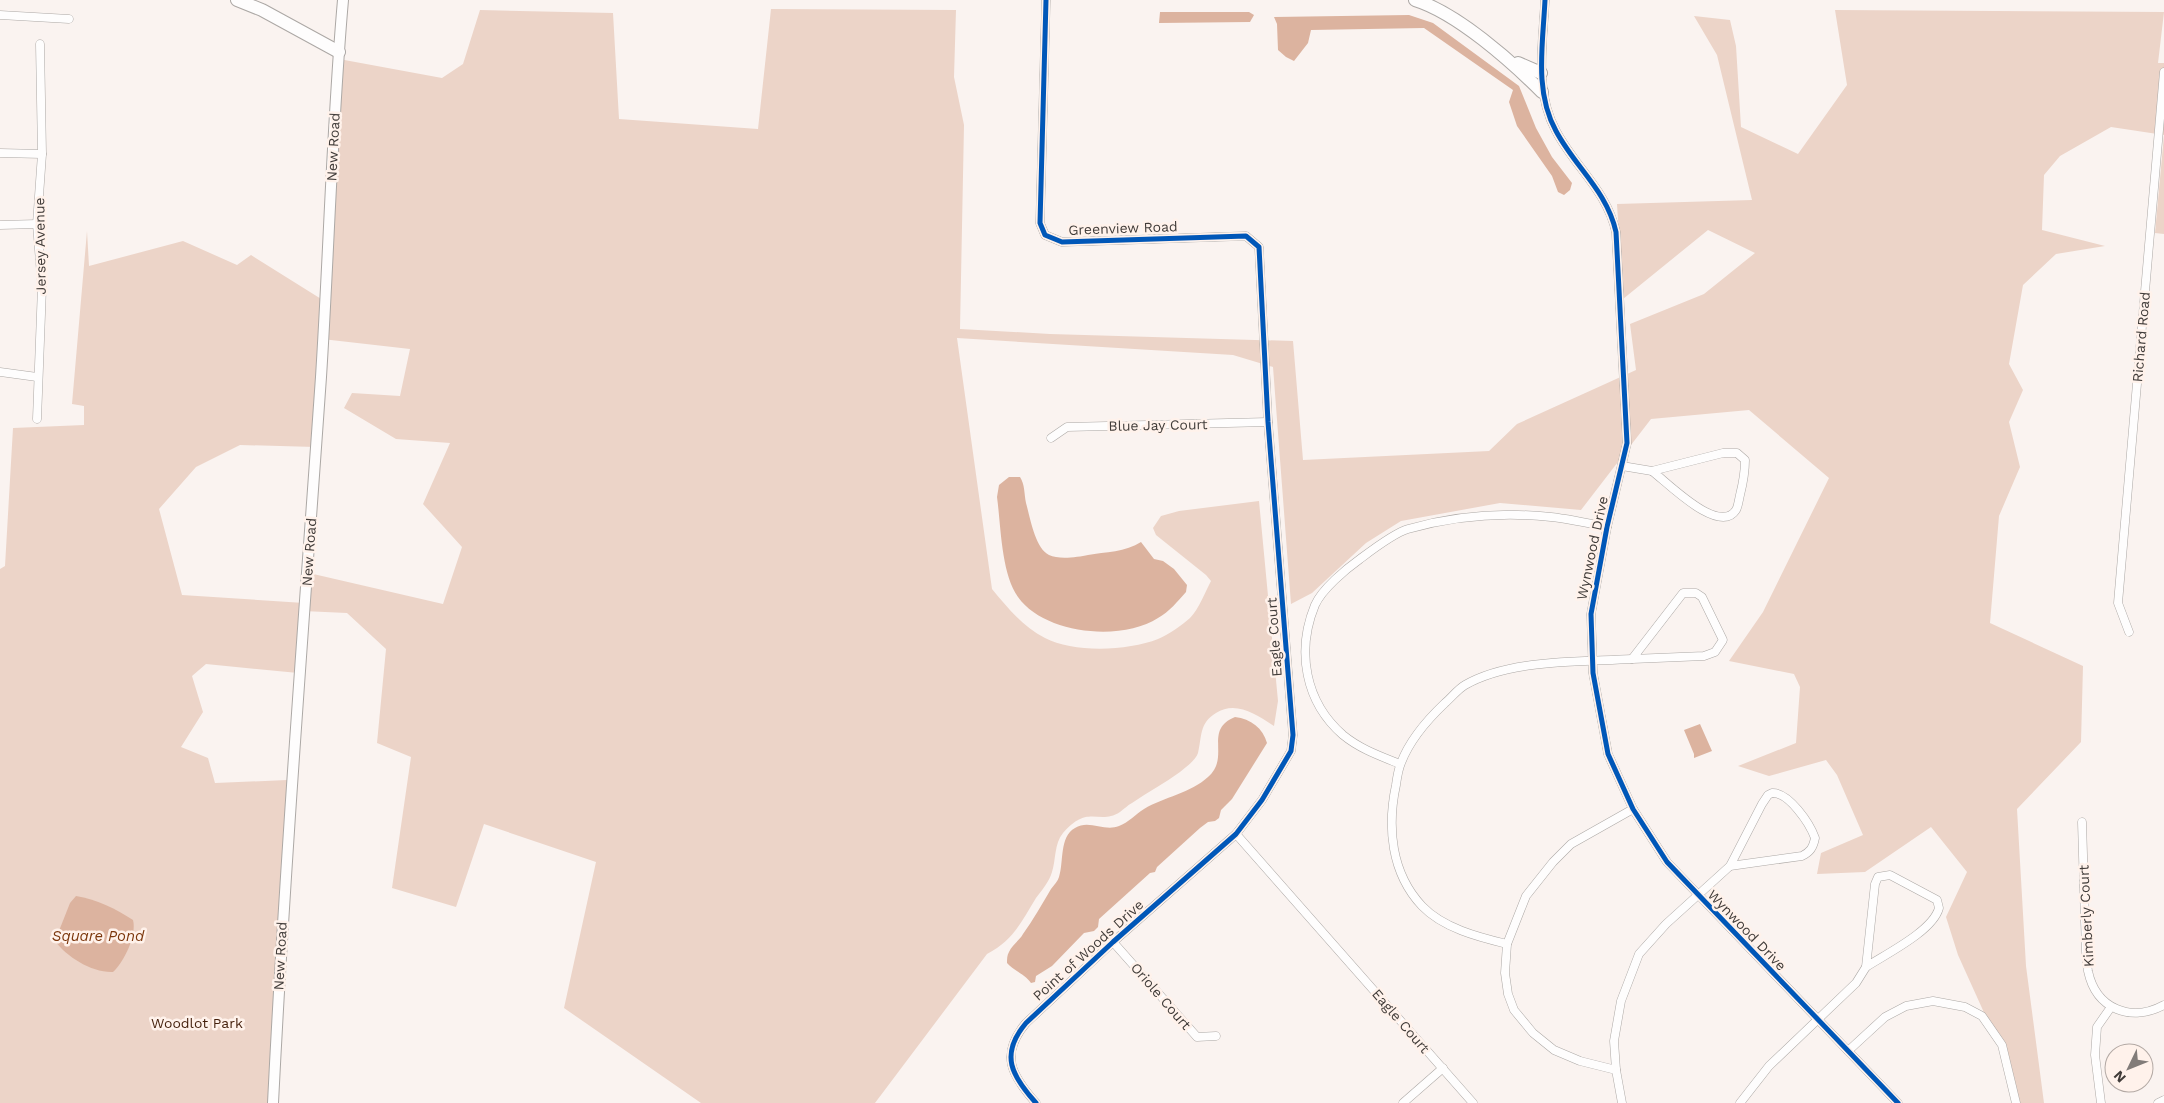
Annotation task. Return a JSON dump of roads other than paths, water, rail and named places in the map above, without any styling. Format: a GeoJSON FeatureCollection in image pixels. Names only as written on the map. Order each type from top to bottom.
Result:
{"type":"FeatureCollection","features":[{"type":"Feature","properties":{"kind":"highway"},"geometry":{"type":"LineString","coordinates":[[237,0],[262,10],[339,52]]}},
{"type":"Feature","properties":{"kind":"highway"},"geometry":{"type":"LineString","coordinates":[[1415,0],[1446,14],[1511,60],[1541,74]]}},
{"type":"Feature","properties":{"kind":"highway"},"geometry":{"type":"LineString","coordinates":[[1511,60],[1542,92]]}},
{"type":"Feature","properties":{"kind":"street","name":"New Road"},"geometry":{"type":"LineString","coordinates":[[273,1103],[285,876],[326,294],[343,0]]}},
{"type":"Feature","properties":{"kind":"street","name":"Greenview Road"},"geometry":{"type":"LineString","coordinates":[[1046,0],[1041,228],[1045,235],[1062,242],[1246,236],[1254,242],[1259,247],[1260,254],[1268,422]]}},
{"type":"Feature","properties":{"kind":"street","name":"Wynwood Drive"},"geometry":{"type":"LineString","coordinates":[[1546,0],[1541,74],[1546,110],[1556,133],[1601,194],[1612,214],[1616,232],[1627,443],[1607,527],[1591,614],[1593,673],[1608,754],[1633,809],[1659,850],[1697,894],[1898,1103]]}},
{"type":"Feature","properties":{"kind":"street"},"geometry":{"type":"LineString","coordinates":[[0,15],[69,20]]}},
{"type":"Feature","properties":{"kind":"street","name":"Jersey Avenue"},"geometry":{"type":"LineString","coordinates":[[37,418],[37,377],[42,286],[37,224],[42,154],[40,44]]}},
{"type":"Feature","properties":{"kind":"street","name":"Richard Road"},"geometry":{"type":"LineString","coordinates":[[2129,632],[2118,603],[2164,72]]}},
{"type":"Feature","properties":{"kind":"street"},"geometry":{"type":"LineString","coordinates":[[0,153],[42,154]]}},
{"type":"Feature","properties":{"kind":"street"},"geometry":{"type":"LineString","coordinates":[[0,224],[37,224]]}},
{"type":"Feature","properties":{"kind":"street"},"geometry":{"type":"LineString","coordinates":[[0,372],[37,377]]}},
{"type":"Feature","properties":{"kind":"street","name":"Blue Jay Court"},"geometry":{"type":"LineString","coordinates":[[1051,438],[1067,427],[1268,422]]}},
{"type":"Feature","properties":{"kind":"street","name":"Eagle Court"},"geometry":{"type":"LineString","coordinates":[[1268,422],[1293,735],[1292,750],[1262,800],[1236,834],[1473,1103]]}},
{"type":"Feature","properties":{"kind":"street"},"geometry":{"type":"LineString","coordinates":[[1622,466],[1652,471],[1723,453],[1737,453],[1744,460],[1745,474],[1736,510],[1728,517],[1718,518],[1704,512],[1652,471]]}},
{"type":"Feature","properties":{"kind":"street"},"geometry":{"type":"LineString","coordinates":[[1400,764],[1362,748],[1344,736],[1326,718],[1309,684],[1304,662],[1304,646],[1316,603],[1331,584],[1348,567],[1406,530],[1459,519],[1505,514],[1551,517],[1607,527]]}},
{"type":"Feature","properties":{"kind":"street"},"geometry":{"type":"LineString","coordinates":[[1507,944],[1482,938],[1442,922],[1422,906],[1404,882],[1393,850],[1391,807],[1400,764],[1412,741],[1427,720],[1464,686],[1515,667],[1704,656],[1715,652],[1723,640],[1702,597],[1690,592],[1682,593],[1632,659]]}},
{"type":"Feature","properties":{"kind":"street"},"geometry":{"type":"LineString","coordinates":[[1622,1103],[1616,1070],[1614,1040],[1621,1001],[1639,954],[1661,929],[1697,894],[1730,866],[1768,795],[1778,793],[1785,796],[1804,818],[1815,838],[1809,853],[1802,856],[1730,866]]}},
{"type":"Feature","properties":{"kind":"street"},"geometry":{"type":"LineString","coordinates":[[1616,1070],[1580,1061],[1554,1050],[1533,1033],[1514,1010],[1508,994],[1505,973],[1507,944],[1526,896],[1553,862],[1571,844],[1633,809]]}},
{"type":"Feature","properties":{"kind":"street","name":"Kimberly Court"},"geometry":{"type":"LineString","coordinates":[[2082,822],[2088,972],[2096,991],[2111,1007]]}},
{"type":"Feature","properties":{"kind":"street","name":"Point of Woods Drive"},"geometry":{"type":"LineString","coordinates":[[1036,1103],[1019,1083],[1013,1070],[1010,1057],[1017,1034],[1026,1023],[1113,942],[1236,834]]}},
{"type":"Feature","properties":{"kind":"street"},"geometry":{"type":"LineString","coordinates":[[1740,1103],[1769,1066],[1856,982],[1866,967],[1922,931],[1938,912],[1939,904],[1937,900],[1890,875],[1878,877],[1875,884],[1866,967]]}},
{"type":"Feature","properties":{"kind":"street","name":"Oriole Court"},"geometry":{"type":"LineString","coordinates":[[1113,942],[1197,1037],[1216,1036]]}},
{"type":"Feature","properties":{"kind":"street"},"geometry":{"type":"LineString","coordinates":[[1848,1051],[1885,1017],[1906,1006],[1933,1001],[1966,1007],[1982,1016],[2002,1045],[2016,1103]]}},
{"type":"Feature","properties":{"kind":"street"},"geometry":{"type":"LineString","coordinates":[[2101,1103],[2095,1055],[2097,1027],[2111,1007],[2134,1014],[2153,1011],[2164,1005]]}},
{"type":"Feature","properties":{"kind":"street"},"geometry":{"type":"LineString","coordinates":[[1403,1103],[1443,1068]]}},
{"type":"Feature","properties":{"kind":"street"},"geometry":{"type":"LineString","coordinates":[[2158,1103],[2164,1100]]}},
{"type":"Feature","properties":{"kind":"water"},"geometry":{"type":"Polygon","coordinates":[[[1160,12],[1249,12],[1254,15],[1250,22],[1159,23],[1160,12]]]}},
{"type":"Feature","properties":{"kind":"water"},"geometry":{"type":"Polygon","coordinates":[[[1409,15],[1433,23],[1519,86],[1536,128],[1552,157],[1572,183],[1570,190],[1564,195],[1558,192],[1552,176],[1517,126],[1509,102],[1513,90],[1424,28],[1311,30],[1308,43],[1294,61],[1278,50],[1277,24],[1274,17],[1409,15]]]}},
{"type":"Feature","properties":{"kind":"water"},"geometry":{"type":"Polygon","coordinates":[[[1009,477],[1020,477],[1022,480],[1034,532],[1040,546],[1049,555],[1063,558],[1079,557],[1122,550],[1141,542],[1154,559],[1163,561],[1174,569],[1187,585],[1186,592],[1162,616],[1142,626],[1124,630],[1104,632],[1064,626],[1030,610],[1012,587],[1005,562],[997,497],[999,485],[1009,477]]]}},
{"type":"Feature","properties":{"kind":"water"},"geometry":{"type":"Polygon","coordinates":[[[1235,717],[1256,725],[1263,733],[1267,743],[1232,799],[1221,810],[1219,818],[1208,822],[1200,828],[1157,867],[1155,872],[1150,873],[1099,919],[1098,927],[1094,931],[1084,933],[1052,966],[1036,976],[1035,982],[1031,983],[1026,977],[1010,966],[1007,960],[1010,950],[1027,929],[1056,883],[1060,871],[1064,844],[1070,832],[1075,828],[1086,825],[1108,828],[1119,826],[1152,805],[1194,787],[1208,777],[1214,769],[1218,753],[1218,736],[1226,722],[1235,717]]]}},
{"type":"Feature","properties":{"kind":"water"},"geometry":{"type":"Polygon","coordinates":[[[1700,724],[1712,751],[1694,758],[1684,730],[1700,724]]]}},
{"type":"Feature","properties":{"kind":"water","name":"Square Pond"},"geometry":{"type":"Polygon","coordinates":[[[76,896],[106,905],[133,920],[133,933],[129,948],[113,972],[97,970],[81,963],[66,953],[55,941],[70,903],[76,896]]]}},
{"type":"Feature","properties":{"kind":"park label","name":"Woodlot Park"},"geometry":{"type":"Point","coordinates":[197,1023]}}]}
